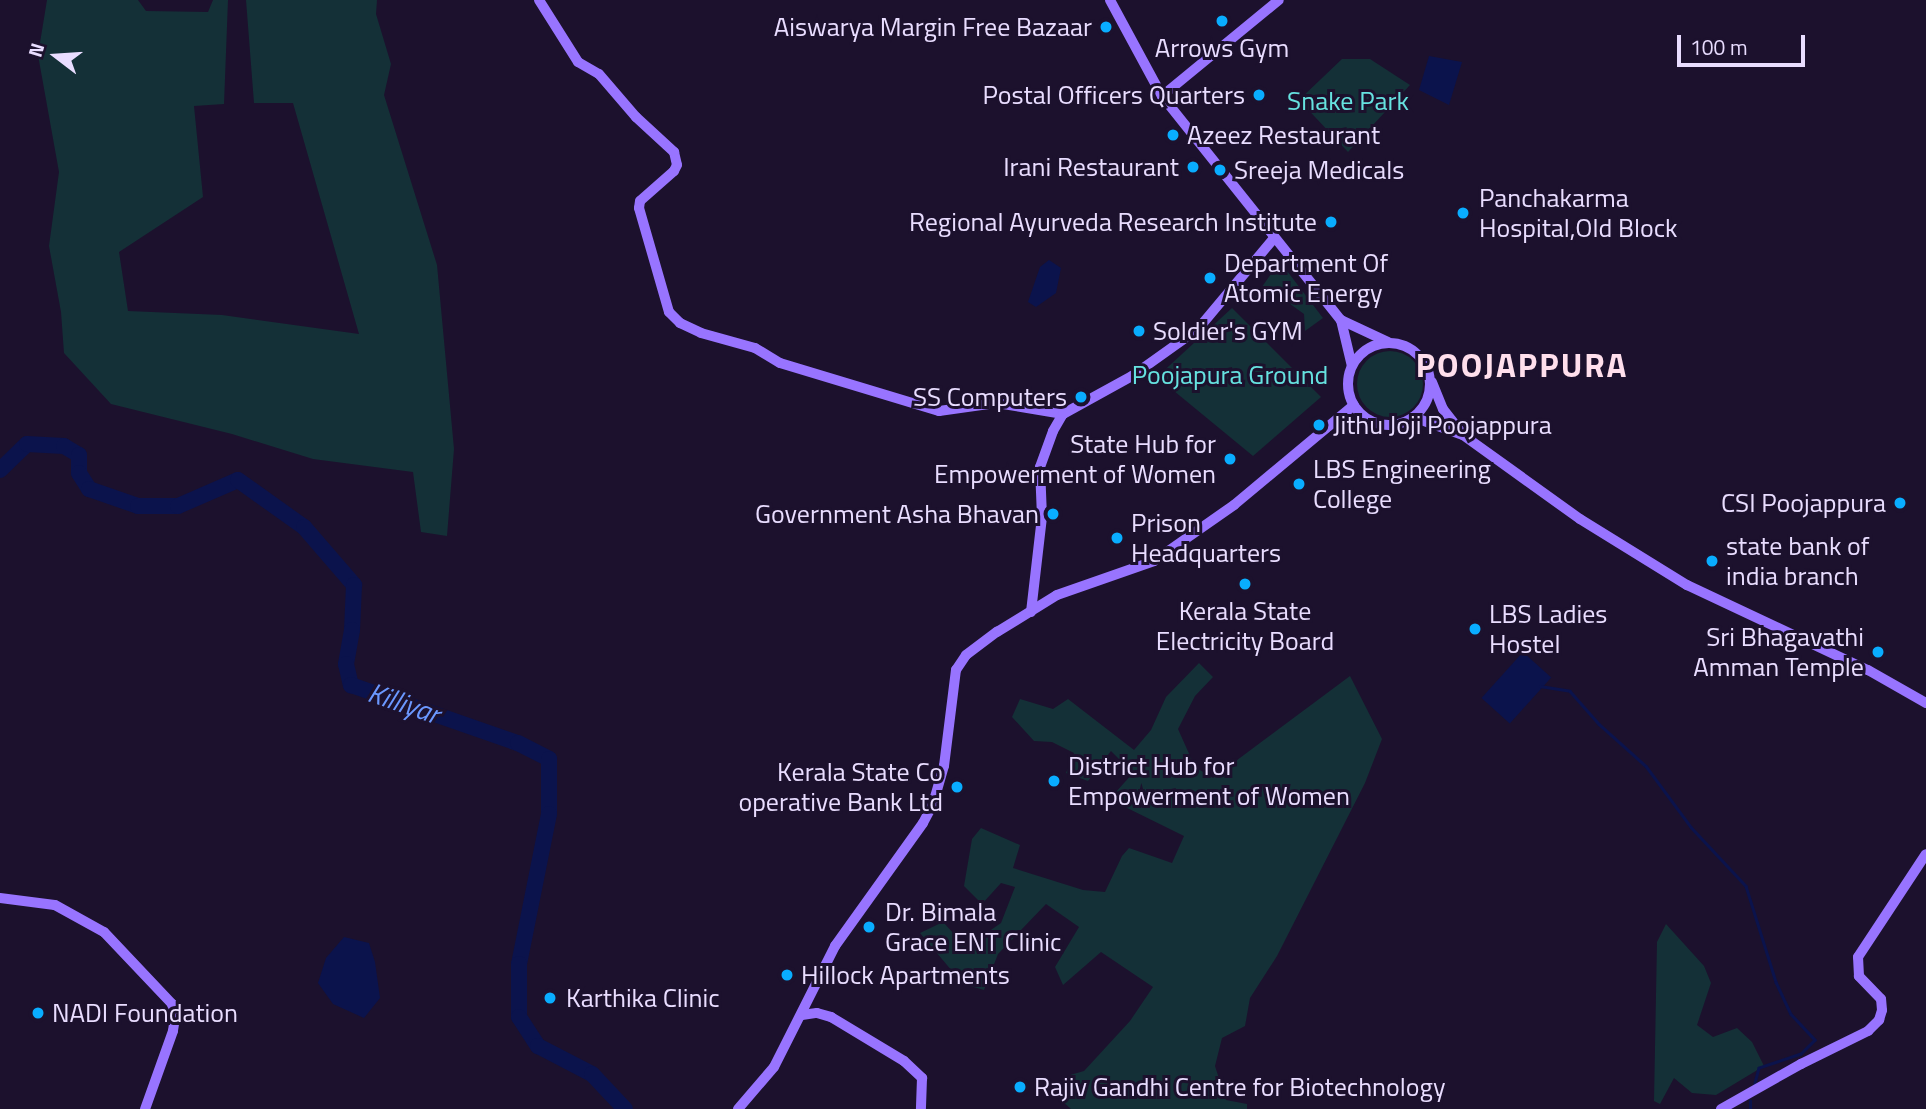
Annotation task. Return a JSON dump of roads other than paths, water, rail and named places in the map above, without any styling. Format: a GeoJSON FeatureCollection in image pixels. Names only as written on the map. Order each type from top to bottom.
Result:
{"type":"FeatureCollection","features":[{"type":"Feature","properties":{"kind":"main road"},"geometry":{"type":"LineString","coordinates":[[539,0],[578,62],[599,74],[674,152],[677,165],[674,171],[640,201],[639,208],[669,312],[680,323],[701,333],[755,348],[780,363],[939,411],[996,403],[1063,414]]}},
{"type":"Feature","properties":{"kind":"main road"},"geometry":{"type":"LineString","coordinates":[[1110,0],[1162,96],[1340,320],[1352,366],[1349,390],[1354,404],[1369,420],[1380,424],[1392,425],[1413,417],[1427,398],[1429,374]]}},
{"type":"Feature","properties":{"kind":"main road"},"geometry":{"type":"LineString","coordinates":[[1162,96],[1279,0]]}},
{"type":"Feature","properties":{"kind":"main road"},"geometry":{"type":"LineString","coordinates":[[1031,612],[1042,517],[1040,467],[1053,431],[1063,414],[1132,376],[1198,329],[1274,238]]}},
{"type":"Feature","properties":{"kind":"main road"},"geometry":{"type":"LineString","coordinates":[[1340,320],[1415,352],[1429,374],[1443,409],[1463,435]]}},
{"type":"Feature","properties":{"kind":"main road"},"geometry":{"type":"LineString","coordinates":[[1352,366],[1368,349],[1391,343]]}},
{"type":"Feature","properties":{"kind":"main road"},"geometry":{"type":"LineString","coordinates":[[738,1109],[774,1067],[835,946],[933,804],[943,766],[956,670],[966,655],[1057,595],[1154,561],[1234,505],[1354,404]]}},
{"type":"Feature","properties":{"kind":"main road"},"geometry":{"type":"LineString","coordinates":[[1413,417],[1463,435],[1580,519],[1687,585],[1868,670],[1926,703]]}},
{"type":"Feature","properties":{"kind":"main road"},"geometry":{"type":"LineString","coordinates":[[1721,1109],[1801,1064],[1868,1031],[1879,1020],[1881,999],[1859,976],[1858,957],[1926,854]]}},
{"type":"Feature","properties":{"kind":"main road"},"geometry":{"type":"LineString","coordinates":[[0,898],[55,905],[104,932],[172,1004],[173,1031],[145,1109]]}},
{"type":"Feature","properties":{"kind":"main road"},"geometry":{"type":"LineString","coordinates":[[802,1015],[817,1013],[831,1017],[904,1061],[922,1078],[921,1109]]}},
{"type":"Feature","properties":{"kind":"waterway","name":"Killiyar"},"geometry":{"type":"LineString","coordinates":[[0,470],[27,444],[64,446],[79,455],[79,473],[89,489],[138,506],[178,506],[238,480],[304,527],[354,585],[352,630],[346,664],[351,685],[518,743],[549,759],[549,814],[519,964],[519,1017],[538,1046],[592,1074],[625,1109]]}},
{"type":"Feature","properties":{"kind":"waterway"},"geometry":{"type":"LineString","coordinates":[[1540,686],[1570,691],[1599,724],[1646,766],[1691,827],[1746,886],[1776,982],[1791,1014],[1815,1040],[1801,1054],[1759,1068],[1755,1083]]}},
{"type":"Feature","properties":{"kind":"waterway"},"geometry":{"type":"LineString","coordinates":[[1750,1101],[1750,1109]]}},
{"type":"Feature","properties":{"kind":"place","name":"Arrows Gym"},"geometry":{"type":"Point","coordinates":[1222,21]}},
{"type":"Feature","properties":{"kind":"place","name":"Aiswarya Margin Free Bazaar"},"geometry":{"type":"Point","coordinates":[1106,27]}},
{"type":"Feature","properties":{"kind":"place","name":"Postal Officers Quarters"},"geometry":{"type":"Point","coordinates":[1259,95]}},
{"type":"Feature","properties":{"kind":"place","name":"Azeez Restaurant"},"geometry":{"type":"Point","coordinates":[1173,135]}},
{"type":"Feature","properties":{"kind":"place","name":"Irani Restaurant"},"geometry":{"type":"Point","coordinates":[1193,167]}},
{"type":"Feature","properties":{"kind":"place","name":"Sreeja Medicals"},"geometry":{"type":"Point","coordinates":[1220,170]}},
{"type":"Feature","properties":{"kind":"place","name":"Panchakarma Hospital,Old Block"},"geometry":{"type":"Point","coordinates":[1463,213]}},
{"type":"Feature","properties":{"kind":"place","name":"Regional Ayurveda Research Institute"},"geometry":{"type":"Point","coordinates":[1331,222]}},
{"type":"Feature","properties":{"kind":"place","name":"Department Of Atomic Energy"},"geometry":{"type":"Point","coordinates":[1210,278]}},
{"type":"Feature","properties":{"kind":"place","name":"Soldier's GYM"},"geometry":{"type":"Point","coordinates":[1139,331]}},
{"type":"Feature","properties":{"kind":"place","name":"SS Computers"},"geometry":{"type":"Point","coordinates":[1081,397]}},
{"type":"Feature","properties":{"kind":"place","name":"Jithu Joji Poojappura"},"geometry":{"type":"Point","coordinates":[1319,425]}},
{"type":"Feature","properties":{"kind":"place","name":"State Hub for Empowerment of Women"},"geometry":{"type":"Point","coordinates":[1230,459]}},
{"type":"Feature","properties":{"kind":"place","name":"LBS Engineering College"},"geometry":{"type":"Point","coordinates":[1299,484]}},
{"type":"Feature","properties":{"kind":"place","name":"CSI Poojappura"},"geometry":{"type":"Point","coordinates":[1900,503]}},
{"type":"Feature","properties":{"kind":"place","name":"Government Asha Bhavan"},"geometry":{"type":"Point","coordinates":[1053,514]}},
{"type":"Feature","properties":{"kind":"place","name":"Prison Headquarters"},"geometry":{"type":"Point","coordinates":[1117,538]}},
{"type":"Feature","properties":{"kind":"place","name":"state bank of india branch"},"geometry":{"type":"Point","coordinates":[1712,561]}},
{"type":"Feature","properties":{"kind":"place","name":"Kerala State Electricity Board"},"geometry":{"type":"Point","coordinates":[1245,584]}},
{"type":"Feature","properties":{"kind":"place","name":"LBS Ladies Hostel"},"geometry":{"type":"Point","coordinates":[1475,629]}},
{"type":"Feature","properties":{"kind":"place","name":"Sri Bhagavathi Amman Temple"},"geometry":{"type":"Point","coordinates":[1878,652]}},
{"type":"Feature","properties":{"kind":"place","name":"District Hub for Empowerment of Women"},"geometry":{"type":"Point","coordinates":[1054,781]}},
{"type":"Feature","properties":{"kind":"place","name":"Kerala State Co operative Bank Ltd"},"geometry":{"type":"Point","coordinates":[957,787]}},
{"type":"Feature","properties":{"kind":"place","name":"Dr. Bimala Grace ENT Clinic"},"geometry":{"type":"Point","coordinates":[869,927]}},
{"type":"Feature","properties":{"kind":"place","name":"Hillock Apartments"},"geometry":{"type":"Point","coordinates":[787,975]}},
{"type":"Feature","properties":{"kind":"place","name":"Karthika Clinic"},"geometry":{"type":"Point","coordinates":[550,998]}},
{"type":"Feature","properties":{"kind":"place","name":"NADI Foundation"},"geometry":{"type":"Point","coordinates":[38,1013]}},
{"type":"Feature","properties":{"kind":"place","name":"Rajiv Gandhi Centre for Biotechnology"},"geometry":{"type":"Point","coordinates":[1020,1087]}},
{"type":"Feature","properties":{"kind":"district","name":"POOJAPPURA"},"geometry":{"type":"Point","coordinates":[1522,366]}},
{"type":"Feature","properties":{"kind":"park label","name":"Snake Park"},"geometry":{"type":"Point","coordinates":[1348,101]}},
{"type":"Feature","properties":{"kind":"park label","name":"Poojapura Ground"},"geometry":{"type":"Point","coordinates":[1230,375]}}]}
